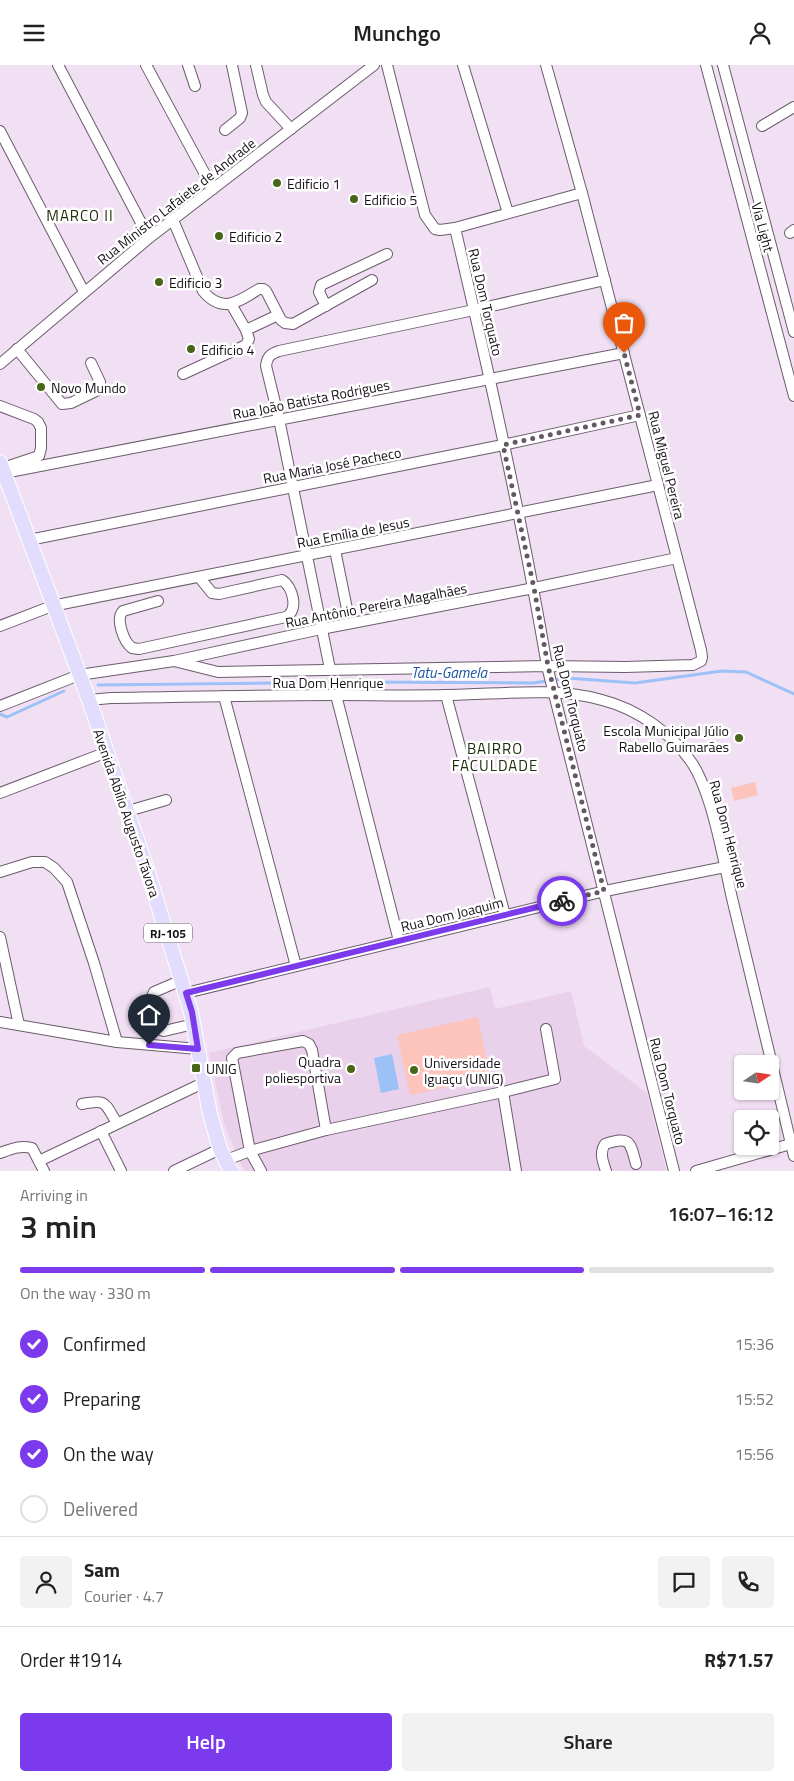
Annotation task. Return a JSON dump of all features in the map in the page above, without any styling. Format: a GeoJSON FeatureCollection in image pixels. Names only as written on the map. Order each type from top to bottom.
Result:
{"type":"FeatureCollection","features":[{"type":"Feature","properties":{"kind":"main road","name":"Avenida Abílio Augusto Távora"},"geometry":{"type":"LineString","coordinates":[[2,468],[128,811],[184,986],[194,1024],[210,1114],[226,1160]]}},
{"type":"Feature","properties":{"kind":"street"},"geometry":{"type":"LineString","coordinates":[[58,65],[149,238]]}},
{"type":"Feature","properties":{"kind":"street"},"geometry":{"type":"LineString","coordinates":[[146,65],[213,189]]}},
{"type":"Feature","properties":{"kind":"street"},"geometry":{"type":"LineString","coordinates":[[188,65],[195,87]]}},
{"type":"Feature","properties":{"kind":"street"},"geometry":{"type":"LineString","coordinates":[[225,130],[240,118],[242,113],[232,65]]}},
{"type":"Feature","properties":{"kind":"street"},"geometry":{"type":"LineString","coordinates":[[256,65],[266,102],[291,129]]}},
{"type":"Feature","properties":{"kind":"street","name":"Rua Ministro Lafaiete de Andrade"},"geometry":{"type":"LineString","coordinates":[[0,363],[149,238],[374,65]]}},
{"type":"Feature","properties":{"kind":"street"},"geometry":{"type":"LineString","coordinates":[[387,65],[425,215],[435,229],[455,228],[582,193]]}},
{"type":"Feature","properties":{"kind":"street"},"geometry":{"type":"LineString","coordinates":[[463,65],[508,213]]}},
{"type":"Feature","properties":{"kind":"street","name":"Rua Miguel Pereira"},"geometry":{"type":"LineString","coordinates":[[546,65],[605,280],[702,657],[701,661],[693,665],[549,670]]}},
{"type":"Feature","properties":{"kind":"street","name":"Via Light"},"geometry":{"type":"LineString","coordinates":[[706,65],[794,396]]}},
{"type":"Feature","properties":{"kind":"street","name":"Via Light"},"geometry":{"type":"LineString","coordinates":[[723,65],[794,332]]}},
{"type":"Feature","properties":{"kind":"street"},"geometry":{"type":"LineString","coordinates":[[762,126],[794,107]]}},
{"type":"Feature","properties":{"kind":"street"},"geometry":{"type":"LineString","coordinates":[[0,131],[84,292]]}},
{"type":"Feature","properties":{"kind":"street"},"geometry":{"type":"LineString","coordinates":[[173,219],[203,291],[210,300],[217,303],[231,304],[259,289],[263,289],[266,291],[278,315],[285,323],[293,324],[372,280]]}},
{"type":"Feature","properties":{"kind":"street","name":"Rua Dom Torquato"},"geometry":{"type":"LineString","coordinates":[[455,228],[534,588],[549,670],[674,1171]]}},
{"type":"Feature","properties":{"kind":"street"},"geometry":{"type":"LineString","coordinates":[[326,306],[319,292],[320,285],[387,254]]}},
{"type":"Feature","properties":{"kind":"street"},"geometry":{"type":"LineString","coordinates":[[330,669],[279,419],[266,366],[267,359],[271,354],[279,351],[605,280]]}},
{"type":"Feature","properties":{"kind":"street"},"geometry":{"type":"LineString","coordinates":[[183,374],[246,345],[249,339],[246,330],[231,304]]}},
{"type":"Feature","properties":{"kind":"street"},"geometry":{"type":"LineString","coordinates":[[246,330],[278,315]]}},
{"type":"Feature","properties":{"kind":"street"},"geometry":{"type":"LineString","coordinates":[[18,349],[62,403],[72,403],[100,389],[100,382],[91,363]]}},
{"type":"Feature","properties":{"kind":"street","name":"Rua João Batista Rodrigues"},"geometry":{"type":"LineString","coordinates":[[2,468],[279,419],[624,353]]}},
{"type":"Feature","properties":{"kind":"street"},"geometry":{"type":"LineString","coordinates":[[0,406],[34,419],[41,428],[39,455],[2,468]]}},
{"type":"Feature","properties":{"kind":"street","name":"Rua Maria José Pacheco"},"geometry":{"type":"LineString","coordinates":[[29,541],[503,445],[640,415]]}},
{"type":"Feature","properties":{"kind":"street","name":"Rua Emília de Jesus"},"geometry":{"type":"LineString","coordinates":[[0,626],[52,606],[658,485]]}},
{"type":"Feature","properties":{"kind":"street"},"geometry":{"type":"LineString","coordinates":[[335,550],[348,609]]}},
{"type":"Feature","properties":{"kind":"street","name":"Rua Antônio Pereira Magalhães"},"geometry":{"type":"LineString","coordinates":[[0,706],[79,675],[174,661],[321,629],[677,558]]}},
{"type":"Feature","properties":{"kind":"street"},"geometry":{"type":"LineString","coordinates":[[158,601],[121,613],[120,617],[125,640],[132,648],[139,649],[286,617],[290,615],[293,609],[289,587],[282,580],[219,595],[212,593],[199,577]]}},
{"type":"Feature","properties":{"kind":"street"},"geometry":{"type":"LineString","coordinates":[[174,661],[218,672],[330,669],[549,670]]}},
{"type":"Feature","properties":{"kind":"street","name":"Rua Dom Henrique"},"geometry":{"type":"LineString","coordinates":[[88,700],[224,696],[446,695],[555,690],[604,700],[649,721],[668,737],[691,762],[700,778],[725,867],[794,1156]]}},
{"type":"Feature","properties":{"kind":"street"},"geometry":{"type":"LineString","coordinates":[[336,695],[399,941]]}},
{"type":"Feature","properties":{"kind":"street"},"geometry":{"type":"LineString","coordinates":[[446,695],[504,915]]}},
{"type":"Feature","properties":{"kind":"street"},"geometry":{"type":"LineString","coordinates":[[224,696],[296,966]]}},
{"type":"Feature","properties":{"kind":"street"},"geometry":{"type":"LineString","coordinates":[[0,793],[107,752]]}},
{"type":"Feature","properties":{"kind":"street"},"geometry":{"type":"LineString","coordinates":[[128,811],[166,800]]}},
{"type":"Feature","properties":{"kind":"street"},"geometry":{"type":"LineString","coordinates":[[0,872],[32,862],[45,863],[54,868],[66,883],[94,963],[117,1041]]}},
{"type":"Feature","properties":{"kind":"street","name":"Rua Dom Joaquim"},"geometry":{"type":"LineString","coordinates":[[194,1024],[164,1031],[161,1030],[152,999],[154,992],[296,966],[604,891],[725,867]]}},
{"type":"Feature","properties":{"kind":"street"},"geometry":{"type":"LineString","coordinates":[[0,937],[19,1025]]}},
{"type":"Feature","properties":{"kind":"street"},"geometry":{"type":"LineString","coordinates":[[0,1022],[117,1041],[198,1049]]}},
{"type":"Feature","properties":{"kind":"street"},"geometry":{"type":"LineString","coordinates":[[174,1171],[226,1160],[250,1151],[326,1131],[555,1079],[546,1029]]}},
{"type":"Feature","properties":{"kind":"street"},"geometry":{"type":"LineString","coordinates":[[261,1171],[250,1151],[232,1060],[234,1055],[303,1041],[309,1044],[312,1050],[326,1131]]}},
{"type":"Feature","properties":{"kind":"street"},"geometry":{"type":"LineString","coordinates":[[39,1161],[203,1083]]}},
{"type":"Feature","properties":{"kind":"street"},"geometry":{"type":"LineString","coordinates":[[503,1092],[516,1171]]}},
{"type":"Feature","properties":{"kind":"street"},"geometry":{"type":"LineString","coordinates":[[82,1104],[98,1101],[104,1103],[117,1123]]}},
{"type":"Feature","properties":{"kind":"street"},"geometry":{"type":"LineString","coordinates":[[101,1131],[121,1171]]}},
{"type":"Feature","properties":{"kind":"street"},"geometry":{"type":"LineString","coordinates":[[606,1171],[602,1148],[605,1144],[618,1140],[626,1141],[631,1145],[636,1165]]}},
{"type":"Feature","properties":{"kind":"street"},"geometry":{"type":"LineString","coordinates":[[696,1171],[792,1143]]}},
{"type":"Feature","properties":{"kind":"street"},"geometry":{"type":"LineString","coordinates":[[0,1153],[17,1147],[25,1146],[32,1148],[44,1171]]}},
{"type":"Feature","properties":{"kind":"shaded area"},"geometry":{"type":"Polygon","coordinates":[[[755,782],[758,795],[734,801],[731,788],[755,782]]]}},
{"type":"Feature","properties":{"kind":"shaded area","name":"Universidade Iguaçu (UNIG)"},"geometry":{"type":"Polygon","coordinates":[[[490,987],[495,1009],[571,991],[584,1046],[647,1093],[665,1171],[244,1171],[224,1124],[209,1053],[490,987]]]}},
{"type":"Feature","properties":{"kind":"shaded area"},"geometry":{"type":"Polygon","coordinates":[[[478,1017],[490,1078],[410,1095],[397,1035],[478,1017]]]}},
{"type":"Feature","properties":{"kind":"water"},"geometry":{"type":"Polygon","coordinates":[[[392,1054],[399,1089],[381,1093],[374,1058],[392,1054]]]}},
{"type":"Feature","properties":{"kind":"waterway","name":"Tatu-Gamela"},"geometry":{"type":"LineString","coordinates":[[98,685],[354,682],[533,683],[567,678],[635,683],[722,671],[746,672],[794,694]]}},
{"type":"Feature","properties":{"kind":"waterway","name":"Tatu-Gamela"},"geometry":{"type":"LineString","coordinates":[[0,714],[7,717],[64,691]]}},
{"type":"Feature","properties":{"kind":"way so far"},"geometry":{"type":"LineString","coordinates":[[562,901],[604,891],[548,666],[534,588],[503,445],[640,415],[624,353]]}},
{"type":"Feature","properties":{"kind":"place","name":"Edificio 1"},"geometry":{"type":"Point","coordinates":[277,183]}},
{"type":"Feature","properties":{"kind":"place","name":"Edificio 5"},"geometry":{"type":"Point","coordinates":[354,199]}},
{"type":"Feature","properties":{"kind":"place","name":"Edificio 2"},"geometry":{"type":"Point","coordinates":[219,236]}},
{"type":"Feature","properties":{"kind":"place","name":"Edificio 3"},"geometry":{"type":"Point","coordinates":[159,282]}},
{"type":"Feature","properties":{"kind":"place","name":"Edificio 4"},"geometry":{"type":"Point","coordinates":[191,349]}},
{"type":"Feature","properties":{"kind":"place","name":"Novo Mundo"},"geometry":{"type":"Point","coordinates":[41,387]}},
{"type":"Feature","properties":{"kind":"place","name":"Escola Municipal Júlio Rabello Guimarães"},"geometry":{"type":"Point","coordinates":[739,738]}},
{"type":"Feature","properties":{"kind":"place","name":"UNIG"},"geometry":{"type":"Point","coordinates":[196,1068]}},
{"type":"Feature","properties":{"kind":"place","name":"Quadra poliesportiva"},"geometry":{"type":"Point","coordinates":[351,1069]}},
{"type":"Feature","properties":{"kind":"place","name":"Universidade Iguaçu (UNIG)"},"geometry":{"type":"Point","coordinates":[414,1070]}},
{"type":"Feature","properties":{"kind":"district","name":"MARCO II"},"geometry":{"type":"Point","coordinates":[80,215]}},
{"type":"Feature","properties":{"kind":"district","name":"BAIRRO FACULDADE"},"geometry":{"type":"Point","coordinates":[495,756]}},
{"type":"Feature","properties":{"kind":"route"},"geometry":{"type":"LineString","coordinates":[[149,1045],[198,1049],[192,1012],[186,993],[562,901]]}}]}
